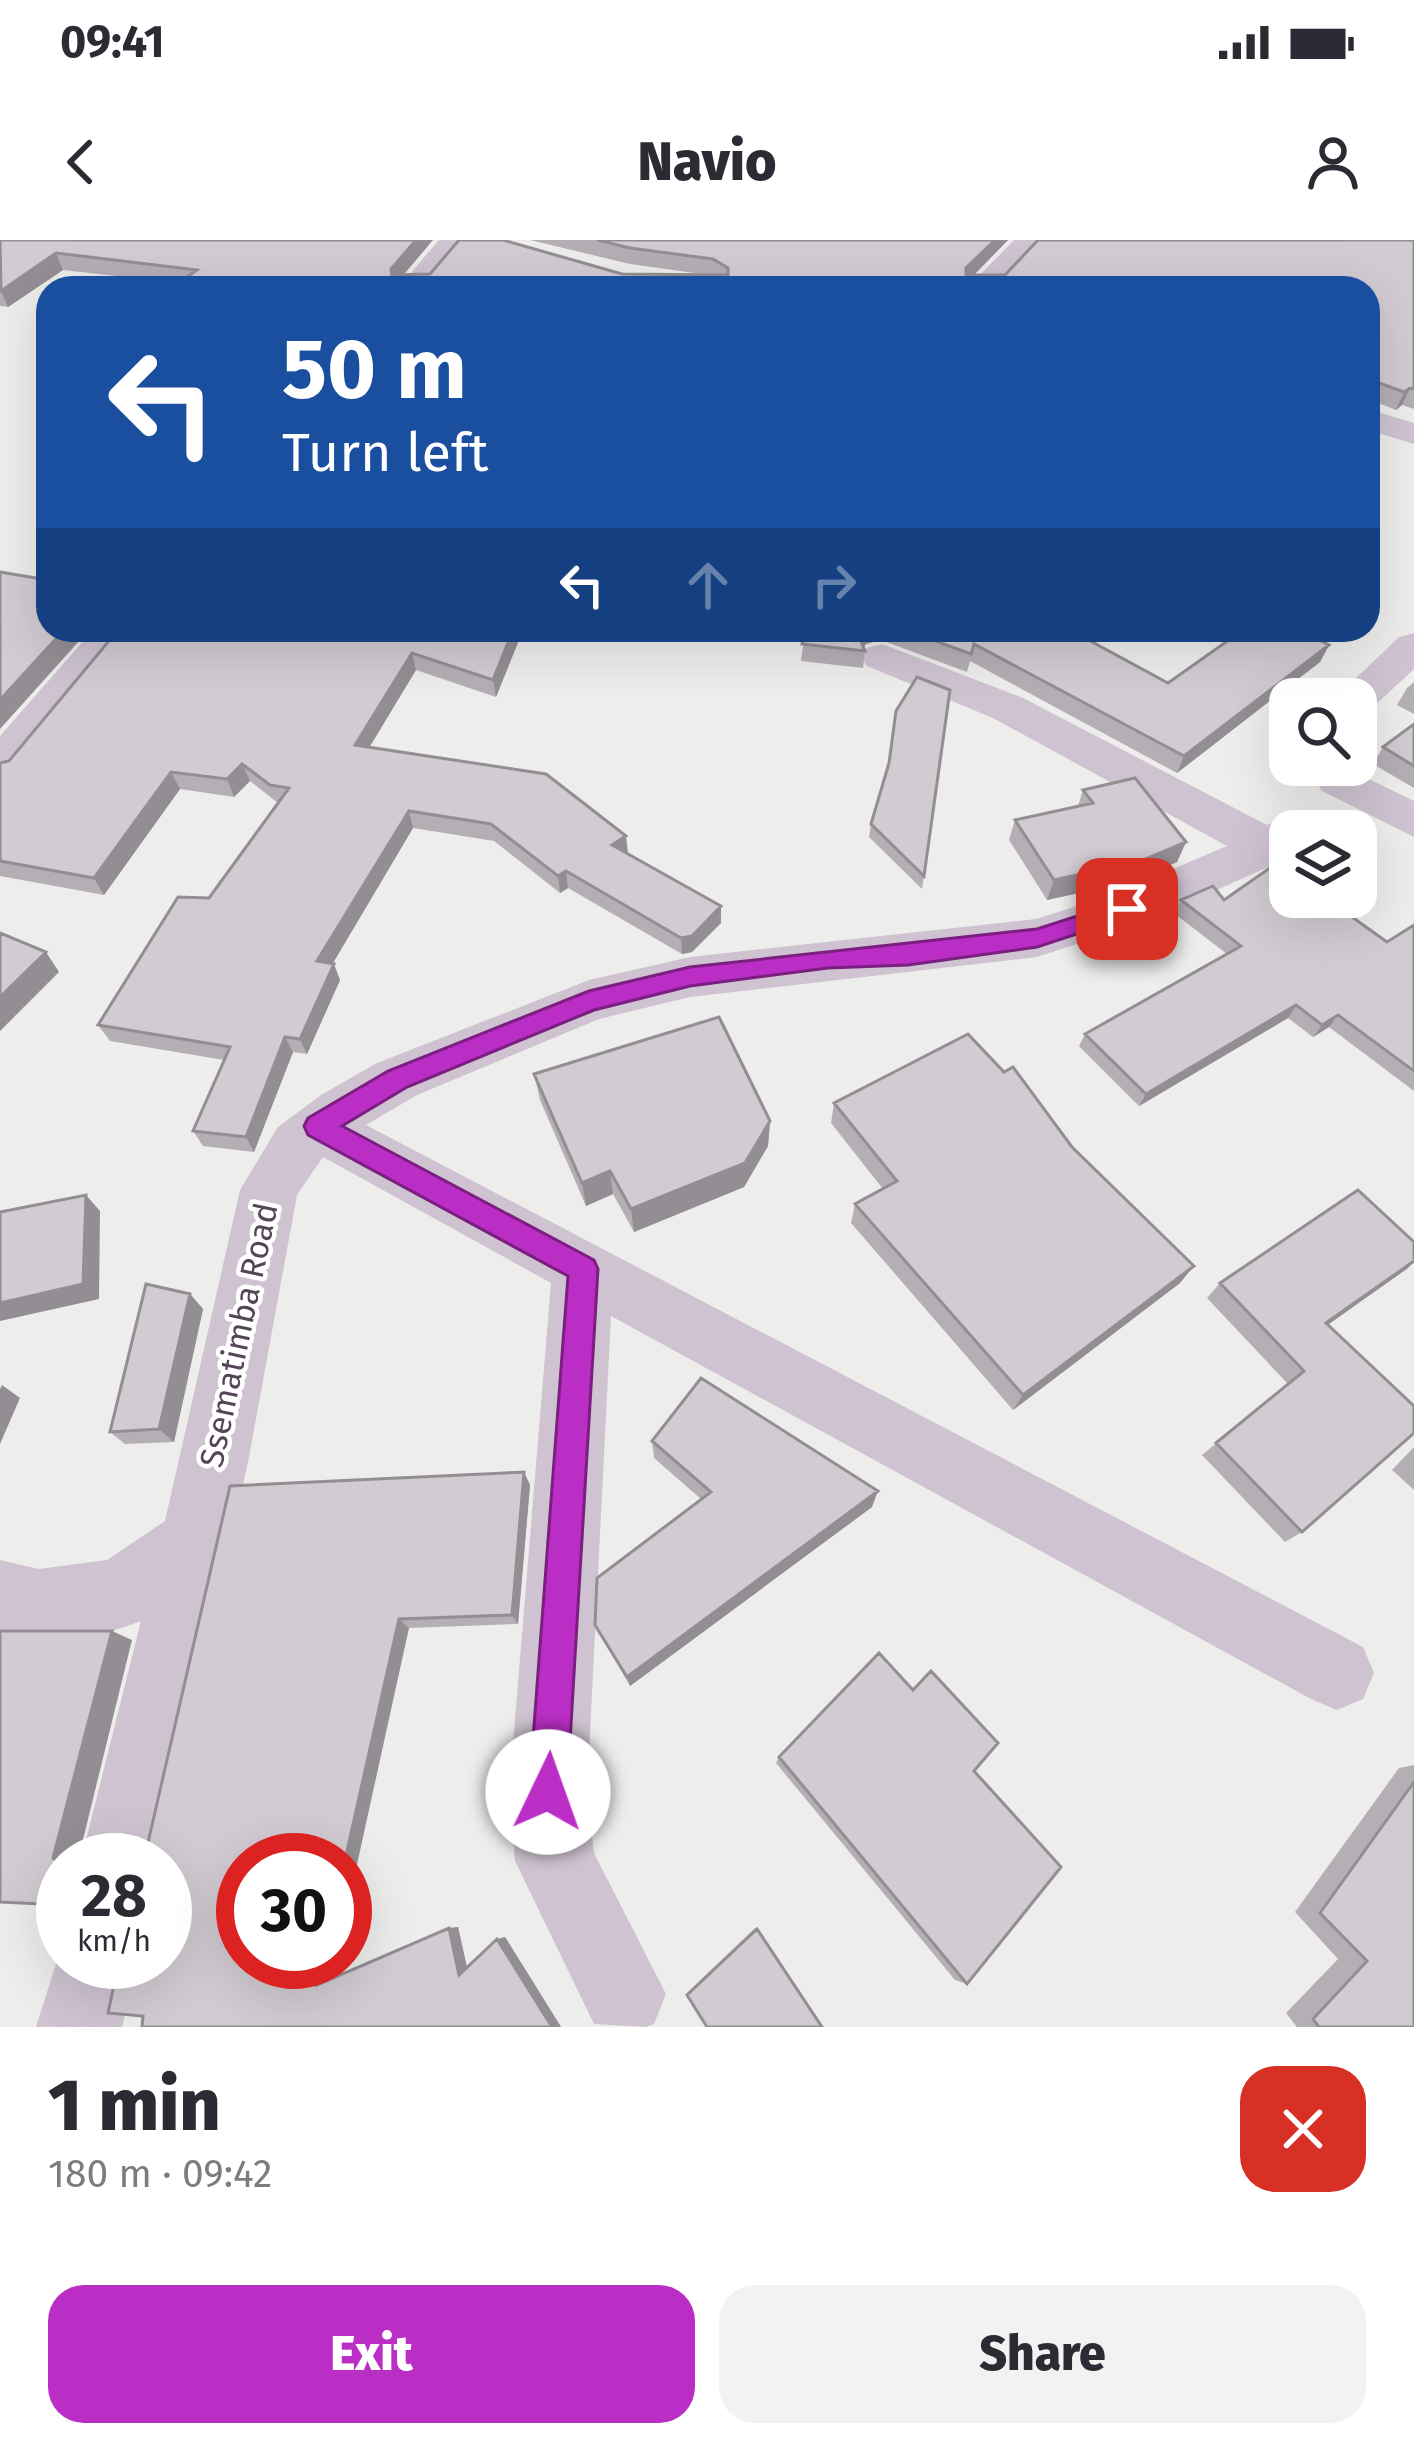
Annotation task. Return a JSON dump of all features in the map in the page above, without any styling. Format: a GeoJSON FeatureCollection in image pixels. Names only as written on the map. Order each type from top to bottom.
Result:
{"type":"FeatureCollection","features":[{"type":"Feature","properties":{"kind":"street"},"geometry":{"type":"LineString","coordinates":[[424,276],[455,240]]}},
{"type":"Feature","properties":{"kind":"street"},"geometry":{"type":"LineString","coordinates":[[994,276],[1030,240]]}},
{"type":"Feature","properties":{"kind":"street"},"geometry":{"type":"LineString","coordinates":[[1380,423],[1414,434]]}},
{"type":"Feature","properties":{"kind":"street"},"geometry":{"type":"LineString","coordinates":[[0,765],[105,642]]}},
{"type":"Feature","properties":{"kind":"street"},"geometry":{"type":"LineString","coordinates":[[1377,680],[1414,646]]}},
{"type":"Feature","properties":{"kind":"street"},"geometry":{"type":"LineString","coordinates":[[882,657],[1008,708],[1269,830]]}},
{"type":"Feature","properties":{"kind":"street","name":"Ssematimba Road"},"geometry":{"type":"LineString","coordinates":[[1306,810],[1326,786]]}},
{"type":"Feature","properties":{"kind":"street"},"geometry":{"type":"LineString","coordinates":[[1358,786],[1414,821]]}},
{"type":"Feature","properties":{"kind":"street","name":"Ssematimba Road"},"geometry":{"type":"LineString","coordinates":[[127,1833],[269,1190],[284,1160],[318,1126],[398,1079],[589,1001],[690,977],[1037,938],[1127,909],[1269,844]]}},
{"type":"Feature","properties":{"kind":"street"},"geometry":{"type":"LineString","coordinates":[[318,1126],[1337,1673]]}},
{"type":"Feature","properties":{"kind":"street"},"geometry":{"type":"LineString","coordinates":[[583,1269],[548,1792],[555,1861],[624,1994]]}},
{"type":"Feature","properties":{"kind":"street"},"geometry":{"type":"LineString","coordinates":[[0,1596],[39,1605],[119,1594],[193,1544]]}},
{"type":"Feature","properties":{"kind":"street"},"geometry":{"type":"LineString","coordinates":[[80,2027],[89,1989]]}},
{"type":"Feature","properties":{"kind":"building"},"geometry":{"type":"Polygon","coordinates":[[[0,240],[416,240],[391,269],[392,275],[430,274],[459,240],[503,240],[622,274],[728,275],[728,268],[713,259],[597,240],[995,240],[966,268],[966,275],[1005,275],[1038,240],[1414,240],[1414,389],[1404,392],[1380,383],[1380,276],[188,276],[197,270],[56,253],[1,291],[0,240]]]}},
{"type":"Feature","properties":{"kind":"building"},"geometry":{"type":"Polygon","coordinates":[[[0,572],[36,578],[36,642],[53,642],[0,700],[0,572]]]}},
{"type":"Feature","properties":{"kind":"building"},"geometry":{"type":"Polygon","coordinates":[[[108,642],[508,642],[493,680],[412,653],[355,745],[546,774],[626,836],[612,845],[721,906],[692,936],[681,938],[566,871],[558,876],[491,824],[409,811],[317,961],[334,964],[300,1039],[285,1037],[246,1137],[193,1131],[230,1047],[98,1025],[178,897],[209,898],[289,788],[270,785],[242,764],[227,779],[171,772],[94,878],[0,861],[0,763],[9,761],[108,642]]]}},
{"type":"Feature","properties":{"kind":"building"},"geometry":{"type":"Polygon","coordinates":[[[861,642],[865,651],[802,644],[861,642]]]}},
{"type":"Feature","properties":{"kind":"building"},"geometry":{"type":"Polygon","coordinates":[[[938,642],[1092,642],[1168,683],[1226,642],[1329,645],[1286,678],[1269,678],[1269,691],[1184,756],[974,644],[971,654],[938,642]]]}},
{"type":"Feature","properties":{"kind":"building"},"geometry":{"type":"Polygon","coordinates":[[[917,677],[950,690],[924,876],[871,824],[889,763],[896,711],[917,677]]]}},
{"type":"Feature","properties":{"kind":"building"},"geometry":{"type":"Polygon","coordinates":[[[1414,724],[1414,766],[1383,747],[1414,724]]]}},
{"type":"Feature","properties":{"kind":"building"},"geometry":{"type":"Polygon","coordinates":[[[1135,778],[1186,842],[1141,861],[1054,880],[1015,820],[1093,803],[1083,790],[1135,778]]]}},
{"type":"Feature","properties":{"kind":"building"},"geometry":{"type":"Polygon","coordinates":[[[1269,869],[1269,918],[1353,918],[1387,942],[1414,925],[1414,1071],[1338,1015],[1322,1025],[1296,1005],[1146,1094],[1085,1034],[1241,946],[1181,900],[1213,886],[1224,900],[1269,869]]]}},
{"type":"Feature","properties":{"kind":"building"},"geometry":{"type":"Polygon","coordinates":[[[0,933],[46,952],[0,997],[0,933]]]}},
{"type":"Feature","properties":{"kind":"building"},"geometry":{"type":"Polygon","coordinates":[[[719,1017],[770,1121],[745,1163],[631,1209],[610,1171],[582,1183],[534,1074],[719,1017]]]}},
{"type":"Feature","properties":{"kind":"building"},"geometry":{"type":"Polygon","coordinates":[[[968,1034],[1004,1072],[1013,1067],[1072,1147],[1194,1266],[1023,1395],[855,1204],[897,1181],[834,1103],[968,1034]]]}},
{"type":"Feature","properties":{"kind":"building"},"geometry":{"type":"Polygon","coordinates":[[[1358,1190],[1414,1242],[1414,1261],[1326,1323],[1414,1406],[1414,1433],[1302,1532],[1216,1443],[1304,1371],[1220,1283],[1358,1190]]]}},
{"type":"Feature","properties":{"kind":"building"},"geometry":{"type":"Polygon","coordinates":[[[86,1195],[83,1284],[0,1303],[0,1212],[86,1195]]]}},
{"type":"Feature","properties":{"kind":"building"},"geometry":{"type":"Polygon","coordinates":[[[146,1284],[190,1294],[159,1429],[110,1432],[146,1284]]]}},
{"type":"Feature","properties":{"kind":"building"},"geometry":{"type":"Polygon","coordinates":[[[701,1378],[878,1491],[627,1677],[595,1625],[597,1578],[711,1492],[652,1441],[701,1378]]]}},
{"type":"Feature","properties":{"kind":"building"},"geometry":{"type":"Polygon","coordinates":[[[524,1472],[512,1615],[399,1619],[351,1833],[216,1833],[216,1989],[372,1989],[372,1961],[449,1928],[459,1975],[497,1939],[552,2027],[142,2027],[143,2016],[108,2013],[113,1989],[192,1989],[192,1833],[150,1833],[230,1486],[524,1472]]]}},
{"type":"Feature","properties":{"kind":"building"},"geometry":{"type":"Polygon","coordinates":[[[0,1631],[112,1631],[59,1833],[36,1833],[36,1904],[0,1902],[0,1631]]]}},
{"type":"Feature","properties":{"kind":"building"},"geometry":{"type":"Polygon","coordinates":[[[879,1653],[913,1690],[931,1671],[998,1743],[974,1771],[1061,1867],[967,1984],[779,1757],[879,1653]]]}},
{"type":"Feature","properties":{"kind":"building"},"geometry":{"type":"Polygon","coordinates":[[[1414,1782],[1414,2027],[1319,2027],[1313,2019],[1367,1961],[1320,1913],[1414,1782]]]}},
{"type":"Feature","properties":{"kind":"building"},"geometry":{"type":"Polygon","coordinates":[[[757,1929],[822,2027],[707,2027],[687,1995],[757,1929]]]}},
{"type":"Feature","properties":{"kind":"route"},"geometry":{"type":"LineString","coordinates":[[548,1792],[583,1269],[318,1126],[398,1079],[589,1001],[690,977],[1037,938],[1127,909]]}}]}
